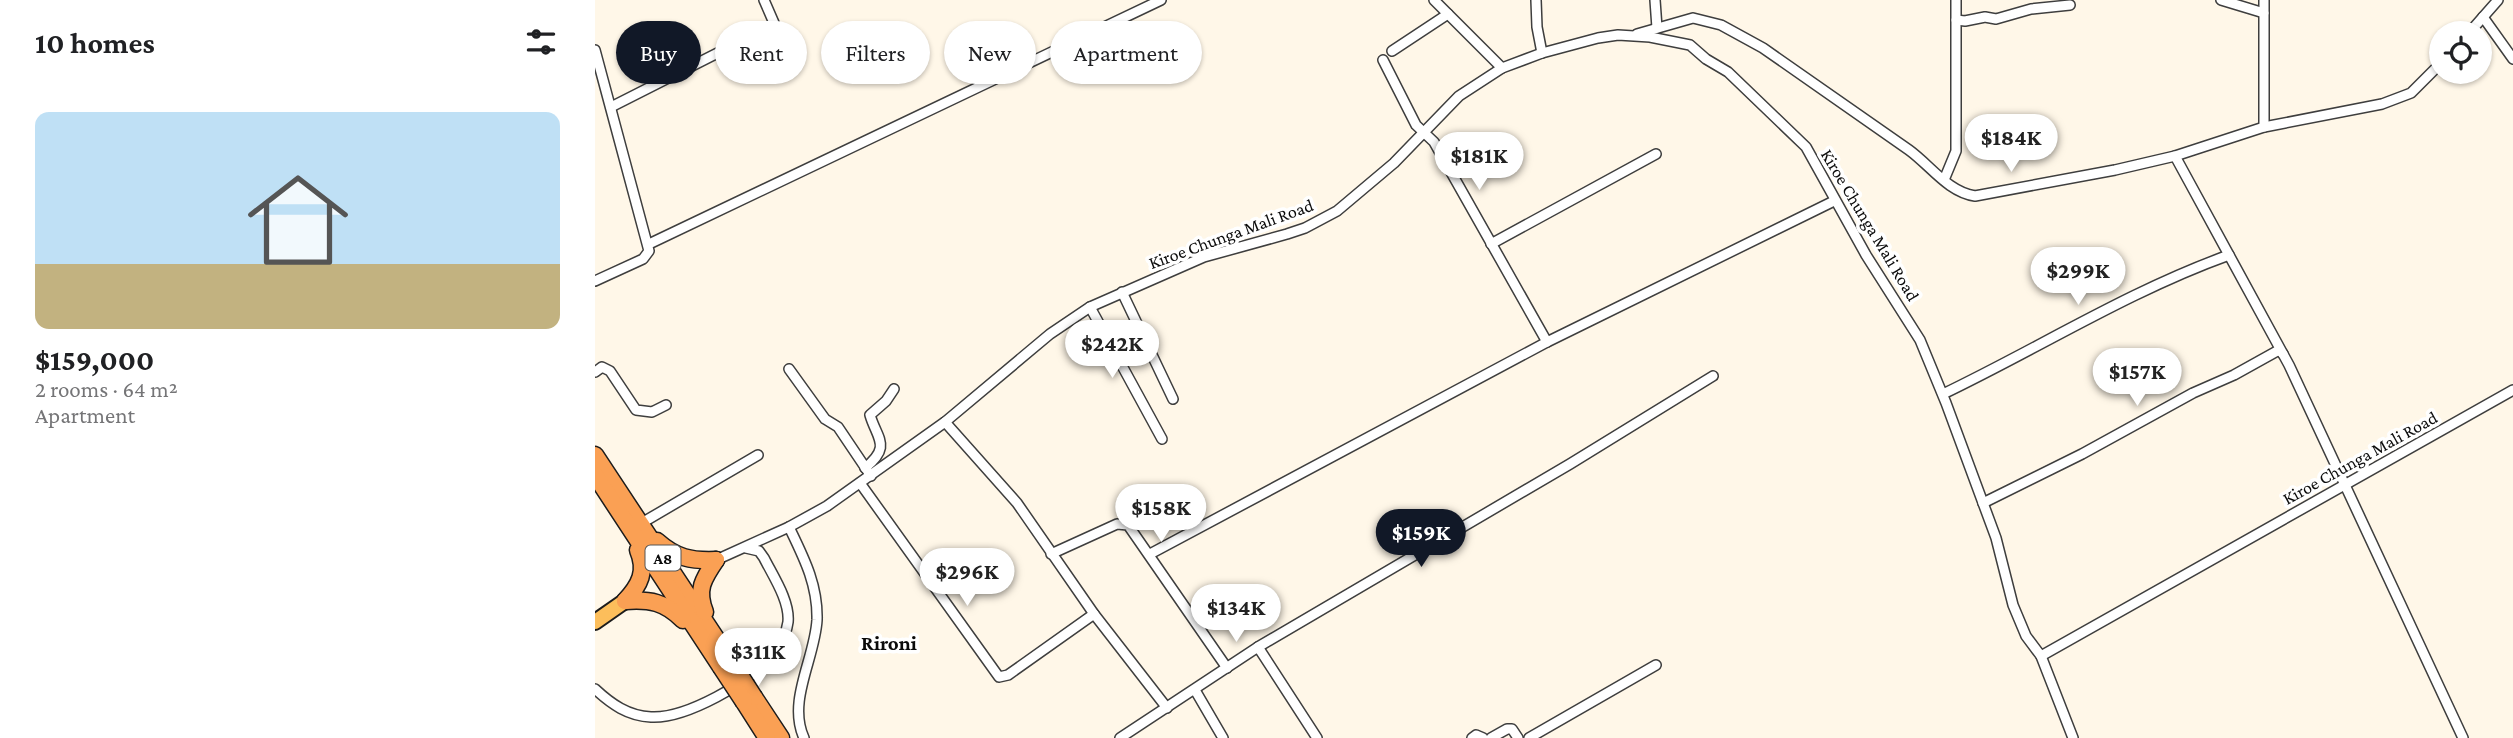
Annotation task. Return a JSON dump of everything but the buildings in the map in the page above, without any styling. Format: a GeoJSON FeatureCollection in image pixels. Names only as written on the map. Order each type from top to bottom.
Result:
{"type":"FeatureCollection","features":[{"type":"Feature","properties":{"kind":"highway","name":"A8"},"geometry":{"type":"LineString","coordinates":[[595,455],[643,527],[710,641]]}},
{"type":"Feature","properties":{"kind":"highway","name":"A8"},"geometry":{"type":"LineString","coordinates":[[595,475],[749,699],[781,738]]}},
{"type":"Feature","properties":{"kind":"highway"},"geometry":{"type":"LineString","coordinates":[[622,516],[643,564],[639,584],[625,601]]}},
{"type":"Feature","properties":{"kind":"highway"},"geometry":{"type":"LineString","coordinates":[[643,527],[677,556],[687,560],[716,560]]}},
{"type":"Feature","properties":{"kind":"highway"},"geometry":{"type":"LineString","coordinates":[[710,641],[700,595],[703,579],[716,560]]}},
{"type":"Feature","properties":{"kind":"highway"},"geometry":{"type":"LineString","coordinates":[[625,601],[652,600],[663,604],[710,641]]}},
{"type":"Feature","properties":{"kind":"highway","name":"A8"},"geometry":{"type":"LineString","coordinates":[[749,699],[767,738]]}},
{"type":"Feature","properties":{"kind":"main road"},"geometry":{"type":"LineString","coordinates":[[595,622],[625,601]]}},
{"type":"Feature","properties":{"kind":"street"},"geometry":{"type":"LineString","coordinates":[[611,107],[773,25],[774,21],[764,0]]}},
{"type":"Feature","properties":{"kind":"street"},"geometry":{"type":"LineString","coordinates":[[649,244],[1161,0]]}},
{"type":"Feature","properties":{"kind":"street"},"geometry":{"type":"LineString","coordinates":[[1434,0],[1502,68]]}},
{"type":"Feature","properties":{"kind":"street"},"geometry":{"type":"LineString","coordinates":[[1536,0],[1542,53]]}},
{"type":"Feature","properties":{"kind":"street"},"geometry":{"type":"LineString","coordinates":[[1655,0],[1657,28]]}},
{"type":"Feature","properties":{"kind":"street"},"geometry":{"type":"LineString","coordinates":[[1944,180],[1956,151],[1957,0]]}},
{"type":"Feature","properties":{"kind":"street"},"geometry":{"type":"LineString","coordinates":[[2221,0],[2264,13]]}},
{"type":"Feature","properties":{"kind":"street"},"geometry":{"type":"LineString","coordinates":[[2264,0],[2264,127]]}},
{"type":"Feature","properties":{"kind":"street"},"geometry":{"type":"LineString","coordinates":[[2480,21],[2498,0]]}},
{"type":"Feature","properties":{"kind":"street"},"geometry":{"type":"LineString","coordinates":[[1956,20],[1985,17],[1996,19],[2031,9],[2070,5]]}},
{"type":"Feature","properties":{"kind":"street"},"geometry":{"type":"LineString","coordinates":[[1392,51],[1448,14]]}},
{"type":"Feature","properties":{"kind":"street"},"geometry":{"type":"LineString","coordinates":[[2483,17],[2513,59]]}},
{"type":"Feature","properties":{"kind":"street"},"geometry":{"type":"LineString","coordinates":[[1629,36],[1693,18],[1721,25],[1763,48],[1909,150],[1952,189],[1975,196],[2115,170],[2175,156],[2264,127],[2397,99],[2411,93],[2429,74]]}},
{"type":"Feature","properties":{"kind":"street","name":"Kiroe Chunga Mali Road"},"geometry":{"type":"LineString","coordinates":[[716,560],[746,548],[827,506],[860,483],[868,472],[946,422],[1050,334],[1090,307],[1204,257],[1287,234],[1322,220],[1360,194],[1394,163],[1458,96],[1502,68],[1542,53],[1598,38],[1650,37],[1690,45],[1706,59],[1728,72],[1806,147],[1834,201],[1920,340],[1943,394],[1996,538],[2013,605],[2026,636],[2041,656],[2073,738]]}},
{"type":"Feature","properties":{"kind":"street"},"geometry":{"type":"LineString","coordinates":[[595,50],[649,244],[646,256],[595,281]]}},
{"type":"Feature","properties":{"kind":"street"},"geometry":{"type":"LineString","coordinates":[[1383,61],[1416,125],[1434,142],[1547,342]]}},
{"type":"Feature","properties":{"kind":"street"},"geometry":{"type":"LineString","coordinates":[[1491,244],[1656,154]]}},
{"type":"Feature","properties":{"kind":"street"},"geometry":{"type":"LineString","coordinates":[[2175,156],[2284,356],[2463,738]]}},
{"type":"Feature","properties":{"kind":"street"},"geometry":{"type":"LineString","coordinates":[[1150,554],[1547,342],[1834,201]]}},
{"type":"Feature","properties":{"kind":"street"},"geometry":{"type":"LineString","coordinates":[[1943,394],[2098,314],[2196,267],[2229,255]]}},
{"type":"Feature","properties":{"kind":"street"},"geometry":{"type":"LineString","coordinates":[[1122,292],[1173,399]]}},
{"type":"Feature","properties":{"kind":"street"},"geometry":{"type":"LineString","coordinates":[[1090,307],[1162,439]]}},
{"type":"Feature","properties":{"kind":"street"},"geometry":{"type":"LineString","coordinates":[[1983,503],[2279,350],[2284,356]]}},
{"type":"Feature","properties":{"kind":"street"},"geometry":{"type":"LineString","coordinates":[[595,372],[603,368],[610,371],[636,410],[652,412],[666,405]]}},
{"type":"Feature","properties":{"kind":"street"},"geometry":{"type":"LineString","coordinates":[[789,369],[825,419],[838,427],[868,472],[880,449],[880,438],[870,415],[886,401],[894,389]]}},
{"type":"Feature","properties":{"kind":"street"},"geometry":{"type":"LineString","coordinates":[[1123,737],[1258,647],[1570,464],[1713,376]]}},
{"type":"Feature","properties":{"kind":"street","name":"Kiroe Chunga Mali Road"},"geometry":{"type":"LineString","coordinates":[[2041,656],[2513,390]]}},
{"type":"Feature","properties":{"kind":"street"},"geometry":{"type":"LineString","coordinates":[[946,422],[1017,503],[1094,614],[1167,708]]}},
{"type":"Feature","properties":{"kind":"street"},"geometry":{"type":"LineString","coordinates":[[643,527],[758,455]]}},
{"type":"Feature","properties":{"kind":"street"},"geometry":{"type":"LineString","coordinates":[[860,483],[999,677],[1008,675],[1094,614]]}},
{"type":"Feature","properties":{"kind":"street"},"geometry":{"type":"LineString","coordinates":[[1051,554],[1124,523],[1133,530],[1227,668]]}},
{"type":"Feature","properties":{"kind":"street"},"geometry":{"type":"LineString","coordinates":[[789,527],[811,572],[816,595],[814,644],[798,713],[804,738]]}},
{"type":"Feature","properties":{"kind":"street"},"geometry":{"type":"LineString","coordinates":[[595,689],[617,708],[626,712],[644,717],[666,717],[685,712],[722,693],[753,674],[773,657],[782,644],[788,620],[787,610],[764,558],[759,551],[746,548]]}},
{"type":"Feature","properties":{"kind":"street"},"geometry":{"type":"LineString","coordinates":[[1258,647],[1317,738]]}},
{"type":"Feature","properties":{"kind":"street"},"geometry":{"type":"LineString","coordinates":[[1529,738],[1656,665]]}},
{"type":"Feature","properties":{"kind":"street"},"geometry":{"type":"LineString","coordinates":[[1195,690],[1223,738]]}},
{"type":"Feature","properties":{"kind":"street"},"geometry":{"type":"LineString","coordinates":[[1491,738],[1507,729],[1512,729],[1518,738]]}},
{"type":"Feature","properties":{"kind":"street"},"geometry":{"type":"LineString","coordinates":[[1472,738],[1476,735],[1483,738]]}},
{"type":"Feature","properties":{"kind":"district","name":"Rironi"},"geometry":{"type":"Point","coordinates":[889,643]}}]}
